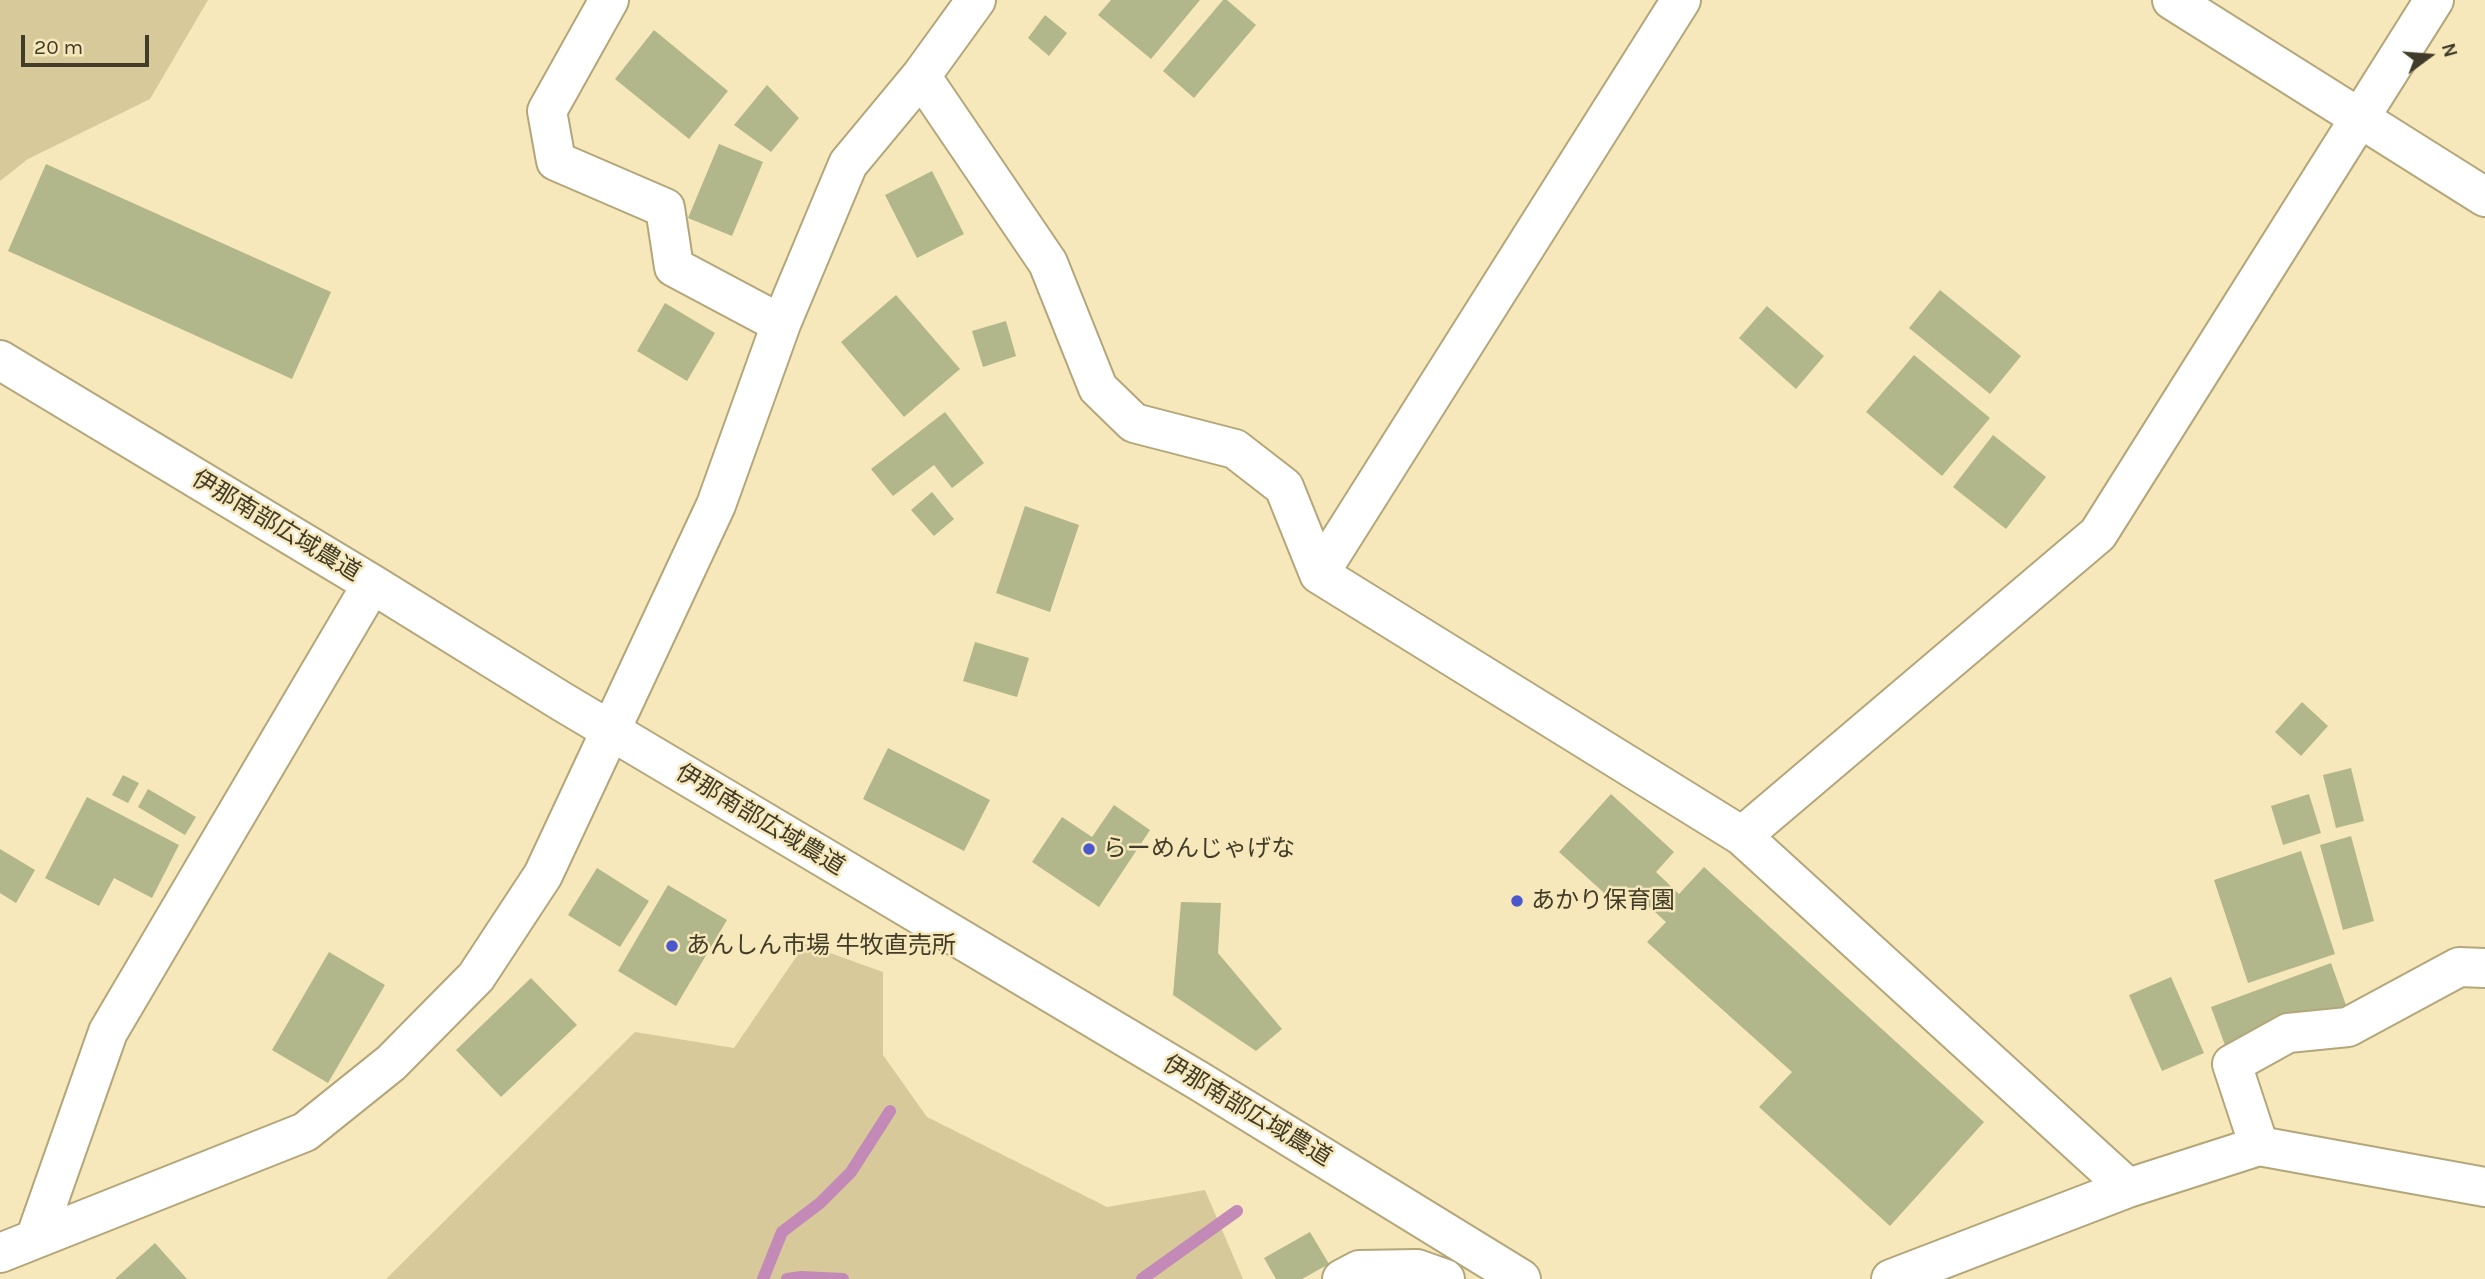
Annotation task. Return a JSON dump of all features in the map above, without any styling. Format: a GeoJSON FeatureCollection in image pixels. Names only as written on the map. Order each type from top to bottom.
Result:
{"type":"FeatureCollection","features":[{"type":"Feature","properties":{"kind":"street"},"geometry":{"type":"LineString","coordinates":[[609,0],[547,111],[556,161],[664,208],[674,267],[781,324]]}},
{"type":"Feature","properties":{"kind":"street"},"geometry":{"type":"LineString","coordinates":[[17,1246],[304,1132],[391,1063],[476,977],[543,874],[632,689],[716,505],[781,324],[848,164],[921,76],[976,0]]}},
{"type":"Feature","properties":{"kind":"street"},"geometry":{"type":"LineString","coordinates":[[1319,574],[1681,0]]}},
{"type":"Feature","properties":{"kind":"street"},"geometry":{"type":"LineString","coordinates":[[2172,0],[2485,197]]}},
{"type":"Feature","properties":{"kind":"street"},"geometry":{"type":"LineString","coordinates":[[1742,836],[2098,534],[2434,0]]}},
{"type":"Feature","properties":{"kind":"street"},"geometry":{"type":"LineString","coordinates":[[921,76],[1048,262],[1098,388],[1135,424],[1235,449],[1284,487],[1319,574],[1742,836],[2128,1188]]}},
{"type":"Feature","properties":{"kind":"street","name":"伊那南部広域農道"},"geometry":{"type":"LineString","coordinates":[[0,360],[610,730],[1199,1081],[1521,1279]]}},
{"type":"Feature","properties":{"kind":"street"},"geometry":{"type":"LineString","coordinates":[[17,1246],[108,1032],[372,584]]}},
{"type":"Feature","properties":{"kind":"street"},"geometry":{"type":"LineString","coordinates":[[2259,1146],[2232,1065],[2288,1033],[2347,1027],[2459,967],[2485,968]]}},
{"type":"Feature","properties":{"kind":"street"},"geometry":{"type":"LineString","coordinates":[[1891,1279],[2128,1188],[2259,1146],[2485,1187]]}},
{"type":"Feature","properties":{"kind":"street"},"geometry":{"type":"LineString","coordinates":[[1342,1279],[1359,1270],[1394,1269],[1417,1269],[1445,1279]]}},
{"type":"Feature","properties":{"kind":"shaded area"},"geometry":{"type":"Polygon","coordinates":[[[0,0],[208,0],[150,99],[28,159],[0,181],[0,0]]]}},
{"type":"Feature","properties":{"kind":"shaded area"},"geometry":{"type":"Polygon","coordinates":[[[805,944],[883,972],[883,1055],[927,1117],[1107,1207],[1205,1190],[1243,1279],[386,1279],[635,1032],[734,1048],[805,944]]]}},
{"type":"Feature","properties":{"kind":"building"},"geometry":{"type":"Polygon","coordinates":[[[1111,0],[1200,0],[1151,59],[1098,15],[1111,0]]]}},
{"type":"Feature","properties":{"kind":"building"},"geometry":{"type":"Polygon","coordinates":[[[1223,0],[1227,0],[1256,25],[1194,98],[1163,71],[1223,0]]]}},
{"type":"Feature","properties":{"kind":"building"},"geometry":{"type":"Polygon","coordinates":[[[1045,15],[1067,33],[1049,56],[1028,38],[1045,15]]]}},
{"type":"Feature","properties":{"kind":"building"},"geometry":{"type":"Polygon","coordinates":[[[654,30],[728,91],[689,139],[615,79],[654,30]]]}},
{"type":"Feature","properties":{"kind":"building"},"geometry":{"type":"Polygon","coordinates":[[[767,85],[799,118],[771,152],[734,125],[767,85]]]}},
{"type":"Feature","properties":{"kind":"building"},"geometry":{"type":"Polygon","coordinates":[[[719,144],[763,162],[732,236],[688,218],[719,144]]]}},
{"type":"Feature","properties":{"kind":"building"},"geometry":{"type":"Polygon","coordinates":[[[46,164],[331,292],[292,379],[8,251],[46,164]]]}},
{"type":"Feature","properties":{"kind":"building"},"geometry":{"type":"Polygon","coordinates":[[[932,171],[964,234],[917,258],[885,195],[932,171]]]}},
{"type":"Feature","properties":{"kind":"building"},"geometry":{"type":"Polygon","coordinates":[[[1940,290],[2021,356],[1990,394],[1909,328],[1940,290]]]}},
{"type":"Feature","properties":{"kind":"building"},"geometry":{"type":"Polygon","coordinates":[[[896,295],[960,369],[904,417],[841,342],[896,295]]]}},
{"type":"Feature","properties":{"kind":"building"},"geometry":{"type":"Polygon","coordinates":[[[665,303],[715,333],[687,381],[637,351],[665,303]]]}},
{"type":"Feature","properties":{"kind":"building"},"geometry":{"type":"Polygon","coordinates":[[[1767,306],[1824,356],[1796,389],[1739,338],[1767,306]]]}},
{"type":"Feature","properties":{"kind":"building"},"geometry":{"type":"Polygon","coordinates":[[[1006,321],[1016,356],[983,367],[972,331],[1006,321]]]}},
{"type":"Feature","properties":{"kind":"building"},"geometry":{"type":"Polygon","coordinates":[[[1914,355],[1990,418],[1942,476],[1866,412],[1914,355]]]}},
{"type":"Feature","properties":{"kind":"building"},"geometry":{"type":"Polygon","coordinates":[[[945,412],[984,463],[952,488],[934,465],[893,496],[871,469],[945,412]]]}},
{"type":"Feature","properties":{"kind":"building"},"geometry":{"type":"Polygon","coordinates":[[[1993,435],[2046,477],[2006,529],[1953,487],[1993,435]]]}},
{"type":"Feature","properties":{"kind":"building"},"geometry":{"type":"Polygon","coordinates":[[[932,492],[954,519],[934,536],[911,510],[932,492]]]}},
{"type":"Feature","properties":{"kind":"building"},"geometry":{"type":"Polygon","coordinates":[[[1025,506],[1079,525],[1050,612],[996,593],[1025,506]]]}},
{"type":"Feature","properties":{"kind":"building"},"geometry":{"type":"Polygon","coordinates":[[[975,642],[1029,658],[1017,697],[963,681],[975,642]]]}},
{"type":"Feature","properties":{"kind":"building"},"geometry":{"type":"Polygon","coordinates":[[[2302,702],[2328,726],[2301,756],[2275,732],[2302,702]]]}},
{"type":"Feature","properties":{"kind":"building"},"geometry":{"type":"Polygon","coordinates":[[[888,748],[990,800],[964,851],[863,799],[888,748]]]}},
{"type":"Feature","properties":{"kind":"building"},"geometry":{"type":"Polygon","coordinates":[[[2351,768],[2364,821],[2336,828],[2323,775],[2351,768]]]}},
{"type":"Feature","properties":{"kind":"building"},"geometry":{"type":"Polygon","coordinates":[[[123,775],[139,783],[128,803],[112,795],[123,775]]]}},
{"type":"Feature","properties":{"kind":"building"},"geometry":{"type":"Polygon","coordinates":[[[148,789],[196,817],[185,835],[138,807],[148,789]]]}},
{"type":"Feature","properties":{"kind":"building"},"geometry":{"type":"Polygon","coordinates":[[[1611,794],[1674,852],[1656,872],[1679,894],[1704,867],[1984,1122],[1890,1226],[1759,1107],[1792,1072],[1647,942],[1666,922],[1626,886],[1613,901],[1559,852],[1611,794]]]}},
{"type":"Feature","properties":{"kind":"building"},"geometry":{"type":"Polygon","coordinates":[[[2309,794],[2321,833],[2283,845],[2271,806],[2309,794]]]}},
{"type":"Feature","properties":{"kind":"building"},"geometry":{"type":"Polygon","coordinates":[[[87,797],[179,845],[152,898],[114,878],[99,906],[45,878],[87,797]]]}},
{"type":"Feature","properties":{"kind":"building","name":"らーめんじゃげな"},"geometry":{"type":"Polygon","coordinates":[[[1114,805],[1150,830],[1099,907],[1032,862],[1062,817],[1092,837],[1114,805]]]}},
{"type":"Feature","properties":{"kind":"building"},"geometry":{"type":"Polygon","coordinates":[[[2351,836],[2374,921],[2343,930],[2320,845],[2351,836]]]}},
{"type":"Feature","properties":{"kind":"building"},"geometry":{"type":"Polygon","coordinates":[[[0,849],[35,870],[16,903],[0,893],[0,849]]]}},
{"type":"Feature","properties":{"kind":"building"},"geometry":{"type":"Polygon","coordinates":[[[2301,851],[2335,954],[2248,983],[2214,880],[2301,851]]]}},
{"type":"Feature","properties":{"kind":"building"},"geometry":{"type":"Polygon","coordinates":[[[597,868],[649,901],[620,947],[568,915],[597,868]]]}},
{"type":"Feature","properties":{"kind":"building","name":"あんしん市場 牛牧直売所"},"geometry":{"type":"Polygon","coordinates":[[[668,885],[727,920],[676,1006],[618,971],[668,885]]]}},
{"type":"Feature","properties":{"kind":"building"},"geometry":{"type":"Polygon","coordinates":[[[1181,902],[1221,903],[1218,953],[1282,1029],[1256,1051],[1173,995],[1181,902]]]}},
{"type":"Feature","properties":{"kind":"building"},"geometry":{"type":"Polygon","coordinates":[[[329,952],[385,985],[328,1083],[272,1050],[329,952]]]}},
{"type":"Feature","properties":{"kind":"building"},"geometry":{"type":"Polygon","coordinates":[[[2331,963],[2346,1005],[2226,1048],[2211,1007],[2331,963]]]}},
{"type":"Feature","properties":{"kind":"building"},"geometry":{"type":"Polygon","coordinates":[[[2171,977],[2204,1053],[2162,1071],[2129,995],[2171,977]]]}},
{"type":"Feature","properties":{"kind":"building"},"geometry":{"type":"Polygon","coordinates":[[[531,978],[577,1025],[501,1097],[456,1050],[531,978]]]}},
{"type":"Feature","properties":{"kind":"building"},"geometry":{"type":"Polygon","coordinates":[[[1310,1232],[1329,1264],[1302,1279],[1276,1279],[1264,1258],[1310,1232]]]}},
{"type":"Feature","properties":{"kind":"building"},"geometry":{"type":"Polygon","coordinates":[[[155,1243],[187,1279],[115,1279],[155,1243]]]}},
{"type":"Feature","properties":{"kind":"waterway"},"geometry":{"type":"LineString","coordinates":[[763,1279],[782,1232],[820,1203],[851,1172],[890,1111]]}},
{"type":"Feature","properties":{"kind":"waterway"},"geometry":{"type":"LineString","coordinates":[[1142,1279],[1237,1211]]}},
{"type":"Feature","properties":{"kind":"waterway"},"geometry":{"type":"LineString","coordinates":[[787,1279],[843,1279]]}},
{"type":"Feature","properties":{"kind":"place","name":"らーめんじゃげな"},"geometry":{"type":"Point","coordinates":[1089,849]}},
{"type":"Feature","properties":{"kind":"place","name":"あかり保育園"},"geometry":{"type":"Point","coordinates":[1517,901]}},
{"type":"Feature","properties":{"kind":"place","name":"あんしん市場 牛牧直売所"},"geometry":{"type":"Point","coordinates":[672,946]}}]}
